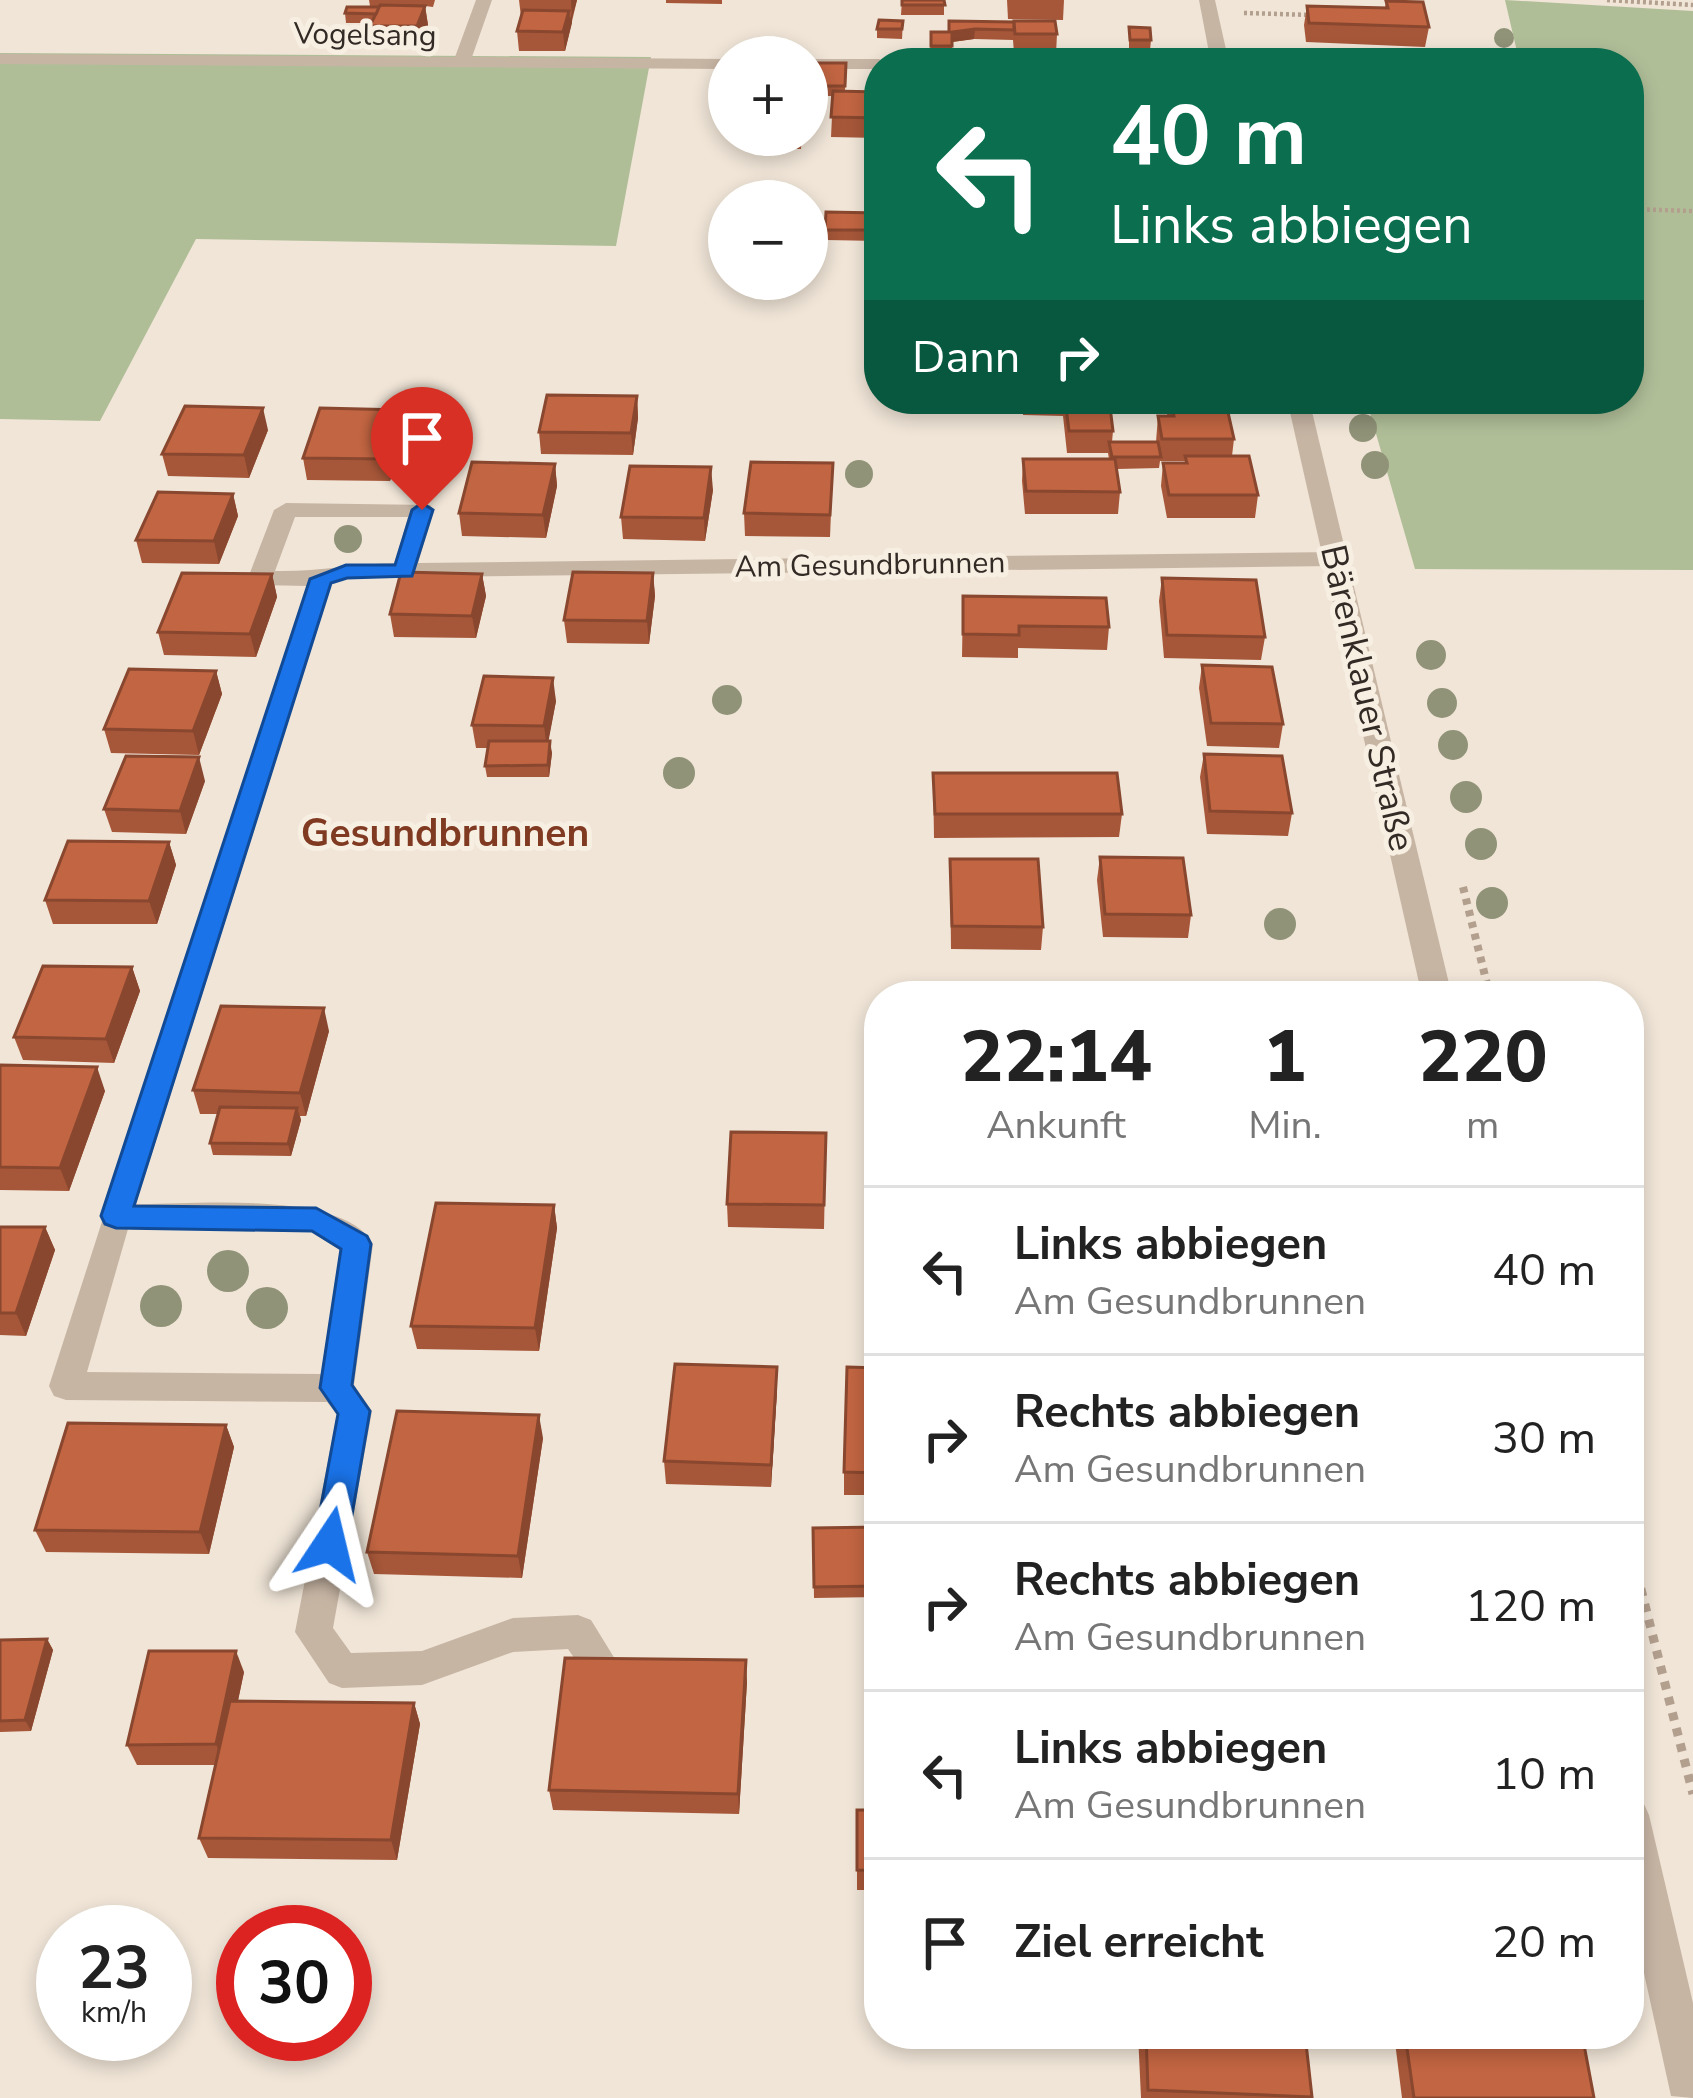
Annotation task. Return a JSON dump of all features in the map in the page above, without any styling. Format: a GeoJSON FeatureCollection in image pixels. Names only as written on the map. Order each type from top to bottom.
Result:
{"type":"FeatureCollection","features":[{"type":"Feature","properties":{"kind":"street"},"geometry":{"type":"LineString","coordinates":[[461,63],[484,0]]}},
{"type":"Feature","properties":{"kind":"street"},"geometry":{"type":"LineString","coordinates":[[1207,0],[1217,48]]}},
{"type":"Feature","properties":{"kind":"street","name":"Vogelsang"},"geometry":{"type":"LineString","coordinates":[[0,59],[708,64]]}},
{"type":"Feature","properties":{"kind":"street"},"geometry":{"type":"LineString","coordinates":[[828,64],[864,64]]}},
{"type":"Feature","properties":{"kind":"street","name":"Bärenklauer Straße"},"geometry":{"type":"LineString","coordinates":[[1301,414],[1433,981]]}},
{"type":"Feature","properties":{"kind":"street","name":"Am Gesundbrunnen"},"geometry":{"type":"LineString","coordinates":[[404,572],[422,510],[286,510],[260,578],[321,579],[346,571],[404,572],[1335,559]]}},
{"type":"Feature","properties":{"kind":"street"},"geometry":{"type":"LineString","coordinates":[[321,579],[66,1386],[336,1388]]}},
{"type":"Feature","properties":{"kind":"street"},"geometry":{"type":"LineString","coordinates":[[116,1216],[316,1220],[357,1244],[336,1388],[355,1411],[314,1632],[342,1671],[422,1668],[513,1635],[578,1632],[596,1659]]}},
{"type":"Feature","properties":{"kind":"street"},"geometry":{"type":"LineString","coordinates":[[1644,1881],[1693,2096]]}},
{"type":"Feature","properties":{"kind":"path"},"geometry":{"type":"LineString","coordinates":[[1607,0],[1693,5]]}},
{"type":"Feature","properties":{"kind":"path"},"geometry":{"type":"LineString","coordinates":[[1241,8],[1242,13],[1312,15]]}},
{"type":"Feature","properties":{"kind":"path"},"geometry":{"type":"LineString","coordinates":[[1644,209],[1693,211]]}},
{"type":"Feature","properties":{"kind":"path"},"geometry":{"type":"LineString","coordinates":[[1644,1601],[1693,1794]]}},
{"type":"Feature","properties":{"kind":"green space"},"geometry":{"type":"Polygon","coordinates":[[[1505,0],[1693,11],[1693,570],[1415,569],[1370,414],[1644,414],[1644,48],[1516,48],[1505,0]]]}},
{"type":"Feature","properties":{"kind":"green space"},"geometry":{"type":"Polygon","coordinates":[[[0,53],[651,57],[616,246],[196,239],[100,421],[0,419],[0,53]]]}},
{"type":"Feature","properties":{"kind":"building"},"geometry":{"type":"Polygon","coordinates":[[[902,0],[944,0],[945,5],[902,5],[902,0]]]}},
{"type":"Feature","properties":{"kind":"building"},"geometry":{"type":"Polygon","coordinates":[[[1386,1],[1423,2],[1429,27],[1309,23],[1307,6],[1388,8],[1386,1]]]}},
{"type":"Feature","properties":{"kind":"building"},"geometry":{"type":"Polygon","coordinates":[[[380,5],[425,6],[417,26],[370,26],[380,5]]]}},
{"type":"Feature","properties":{"kind":"building"},"geometry":{"type":"Polygon","coordinates":[[[347,7],[379,7],[376,14],[345,13],[347,7]]]}},
{"type":"Feature","properties":{"kind":"building"},"geometry":{"type":"Polygon","coordinates":[[[523,10],[569,11],[563,32],[517,31],[523,10]]]}},
{"type":"Feature","properties":{"kind":"building"},"geometry":{"type":"Polygon","coordinates":[[[879,20],[903,21],[902,29],[877,29],[879,20]]]}},
{"type":"Feature","properties":{"kind":"building"},"geometry":{"type":"Polygon","coordinates":[[[949,21],[1014,22],[1014,30],[952,32],[952,46],[931,46],[931,32],[949,32],[949,21]]]}},
{"type":"Feature","properties":{"kind":"building"},"geometry":{"type":"Polygon","coordinates":[[[1014,21],[1055,21],[1057,34],[1015,34],[1014,21]]]}},
{"type":"Feature","properties":{"kind":"building"},"geometry":{"type":"Polygon","coordinates":[[[1129,27],[1150,28],[1151,40],[1130,40],[1129,27]]]}},
{"type":"Feature","properties":{"kind":"building"},"geometry":{"type":"Polygon","coordinates":[[[828,63],[846,63],[845,86],[828,86],[828,63]]]}},
{"type":"Feature","properties":{"kind":"building"},"geometry":{"type":"Polygon","coordinates":[[[833,91],[864,92],[864,118],[831,117],[833,91]]]}},
{"type":"Feature","properties":{"kind":"building"},"geometry":{"type":"Polygon","coordinates":[[[828,212],[864,213],[864,230],[828,230],[828,212]]]}},
{"type":"Feature","properties":{"kind":"building"},"geometry":{"type":"Polygon","coordinates":[[[547,395],[637,396],[631,433],[539,432],[547,395]]]}},
{"type":"Feature","properties":{"kind":"building"},"geometry":{"type":"Polygon","coordinates":[[[185,406],[263,408],[244,455],[162,454],[185,406]]]}},
{"type":"Feature","properties":{"kind":"building"},"geometry":{"type":"Polygon","coordinates":[[[320,408],[402,410],[386,459],[303,458],[320,408]]]}},
{"type":"Feature","properties":{"kind":"building"},"geometry":{"type":"Polygon","coordinates":[[[1067,414],[1111,414],[1113,431],[1069,431],[1067,414]]]}},
{"type":"Feature","properties":{"kind":"building"},"geometry":{"type":"Polygon","coordinates":[[[1228,414],[1234,439],[1162,439],[1158,416],[1228,414]]]}},
{"type":"Feature","properties":{"kind":"building"},"geometry":{"type":"Polygon","coordinates":[[[1109,442],[1158,442],[1161,457],[1112,457],[1109,442]]]}},
{"type":"Feature","properties":{"kind":"building"},"geometry":{"type":"Polygon","coordinates":[[[1185,456],[1249,456],[1258,495],[1169,495],[1163,463],[1187,463],[1185,456]]]}},
{"type":"Feature","properties":{"kind":"building"},"geometry":{"type":"Polygon","coordinates":[[[1023,459],[1115,459],[1120,492],[1026,491],[1023,459]]]}},
{"type":"Feature","properties":{"kind":"building"},"geometry":{"type":"Polygon","coordinates":[[[472,462],[555,464],[543,515],[459,513],[472,462]]]}},
{"type":"Feature","properties":{"kind":"building"},"geometry":{"type":"Polygon","coordinates":[[[751,462],[833,463],[830,515],[744,513],[751,462]]]}},
{"type":"Feature","properties":{"kind":"building"},"geometry":{"type":"Polygon","coordinates":[[[630,466],[711,467],[704,518],[621,517],[630,466]]]}},
{"type":"Feature","properties":{"kind":"building"},"geometry":{"type":"Polygon","coordinates":[[[158,492],[233,494],[214,541],[136,540],[158,492]]]}},
{"type":"Feature","properties":{"kind":"building"},"geometry":{"type":"Polygon","coordinates":[[[401,572],[482,574],[472,616],[390,614],[401,572]]]}},
{"type":"Feature","properties":{"kind":"building"},"geometry":{"type":"Polygon","coordinates":[[[573,572],[653,573],[647,621],[564,620],[573,572]]]}},
{"type":"Feature","properties":{"kind":"building"},"geometry":{"type":"Polygon","coordinates":[[[182,573],[272,574],[250,634],[158,632],[182,573]]]}},
{"type":"Feature","properties":{"kind":"building"},"geometry":{"type":"Polygon","coordinates":[[[1162,578],[1256,580],[1265,637],[1167,635],[1162,578]]]}},
{"type":"Feature","properties":{"kind":"building"},"geometry":{"type":"Polygon","coordinates":[[[963,596],[1106,598],[1109,627],[1019,626],[1019,635],[963,634],[963,596]]]}},
{"type":"Feature","properties":{"kind":"building"},"geometry":{"type":"Polygon","coordinates":[[[1202,665],[1272,667],[1283,724],[1211,723],[1202,665]]]}},
{"type":"Feature","properties":{"kind":"building"},"geometry":{"type":"Polygon","coordinates":[[[129,669],[216,671],[193,731],[104,729],[129,669]]]}},
{"type":"Feature","properties":{"kind":"building"},"geometry":{"type":"Polygon","coordinates":[[[484,676],[553,678],[544,726],[472,725],[484,676]]]}},
{"type":"Feature","properties":{"kind":"building"},"geometry":{"type":"Polygon","coordinates":[[[489,741],[550,741],[548,765],[485,766],[489,741]]]}},
{"type":"Feature","properties":{"kind":"building"},"geometry":{"type":"Polygon","coordinates":[[[1204,754],[1282,756],[1292,813],[1210,811],[1204,754]]]}},
{"type":"Feature","properties":{"kind":"building"},"geometry":{"type":"Polygon","coordinates":[[[126,756],[199,757],[180,811],[104,809],[126,756]]]}},
{"type":"Feature","properties":{"kind":"building"},"geometry":{"type":"Polygon","coordinates":[[[933,773],[1117,773],[1122,814],[935,814],[933,773]]]}},
{"type":"Feature","properties":{"kind":"building"},"geometry":{"type":"Polygon","coordinates":[[[68,841],[169,842],[149,901],[45,900],[68,841]]]}},
{"type":"Feature","properties":{"kind":"building"},"geometry":{"type":"Polygon","coordinates":[[[1100,857],[1183,858],[1191,915],[1105,914],[1100,857]]]}},
{"type":"Feature","properties":{"kind":"building"},"geometry":{"type":"Polygon","coordinates":[[[950,859],[1038,859],[1043,927],[952,926],[950,859]]]}},
{"type":"Feature","properties":{"kind":"building"},"geometry":{"type":"Polygon","coordinates":[[[43,966],[132,967],[106,1039],[14,1037],[43,966]]]}},
{"type":"Feature","properties":{"kind":"building"},"geometry":{"type":"Polygon","coordinates":[[[221,1006],[324,1008],[300,1093],[193,1090],[221,1006]]]}},
{"type":"Feature","properties":{"kind":"building"},"geometry":{"type":"Polygon","coordinates":[[[0,1065],[97,1067],[60,1168],[0,1167],[0,1065]]]}},
{"type":"Feature","properties":{"kind":"building"},"geometry":{"type":"Polygon","coordinates":[[[220,1107],[297,1108],[288,1144],[210,1143],[220,1107]]]}},
{"type":"Feature","properties":{"kind":"building"},"geometry":{"type":"Polygon","coordinates":[[[731,1132],[826,1133],[824,1205],[727,1204],[731,1132]]]}},
{"type":"Feature","properties":{"kind":"building"},"geometry":{"type":"Polygon","coordinates":[[[436,1203],[554,1205],[535,1328],[411,1326],[436,1203]]]}},
{"type":"Feature","properties":{"kind":"building"},"geometry":{"type":"Polygon","coordinates":[[[0,1227],[45,1227],[16,1313],[0,1313],[0,1227]]]}},
{"type":"Feature","properties":{"kind":"building"},"geometry":{"type":"Polygon","coordinates":[[[675,1364],[777,1367],[771,1465],[664,1461],[675,1364]]]}},
{"type":"Feature","properties":{"kind":"building"},"geometry":{"type":"Polygon","coordinates":[[[847,1367],[864,1368],[864,1473],[844,1472],[847,1367]]]}},
{"type":"Feature","properties":{"kind":"building"},"geometry":{"type":"Polygon","coordinates":[[[397,1411],[539,1415],[518,1556],[367,1552],[397,1411]]]}},
{"type":"Feature","properties":{"kind":"building"},"geometry":{"type":"Polygon","coordinates":[[[68,1423],[226,1425],[200,1532],[35,1530],[68,1423]]]}},
{"type":"Feature","properties":{"kind":"building"},"geometry":{"type":"Polygon","coordinates":[[[864,1527],[864,1586],[814,1587],[813,1528],[864,1527]]]}},
{"type":"Feature","properties":{"kind":"building"},"geometry":{"type":"Polygon","coordinates":[[[47,1639],[25,1720],[0,1721],[0,1640],[47,1639]]]}},
{"type":"Feature","properties":{"kind":"building"},"geometry":{"type":"Polygon","coordinates":[[[149,1651],[236,1651],[216,1744],[127,1745],[149,1651]]]}},
{"type":"Feature","properties":{"kind":"building"},"geometry":{"type":"Polygon","coordinates":[[[565,1658],[746,1660],[738,1794],[549,1790],[565,1658]]]}},
{"type":"Feature","properties":{"kind":"building"},"geometry":{"type":"Polygon","coordinates":[[[230,1701],[414,1703],[391,1840],[199,1838],[230,1701]]]}},
{"type":"Feature","properties":{"kind":"building"},"geometry":{"type":"Polygon","coordinates":[[[857,1810],[864,1810],[864,1870],[857,1870],[857,1810]]]}},
{"type":"Feature","properties":{"kind":"building"},"geometry":{"type":"Polygon","coordinates":[[[1147,2049],[1307,2049],[1312,2097],[1148,2090],[1147,2049]]]}},
{"type":"Feature","properties":{"kind":"building"},"geometry":{"type":"Polygon","coordinates":[[[1407,2049],[1585,2049],[1594,2098],[1414,2098],[1407,2049]]]}},
{"type":"Feature","properties":{"kind":"district","name":"Gesundbrunnen"},"geometry":{"type":"Point","coordinates":[445,833]}},
{"type":"Feature","properties":{"kind":"route"},"geometry":{"type":"LineString","coordinates":[[330,1544],[355,1411],[336,1388],[357,1244],[316,1220],[116,1216],[321,579],[346,571],[404,572],[422,510]]}}]}
